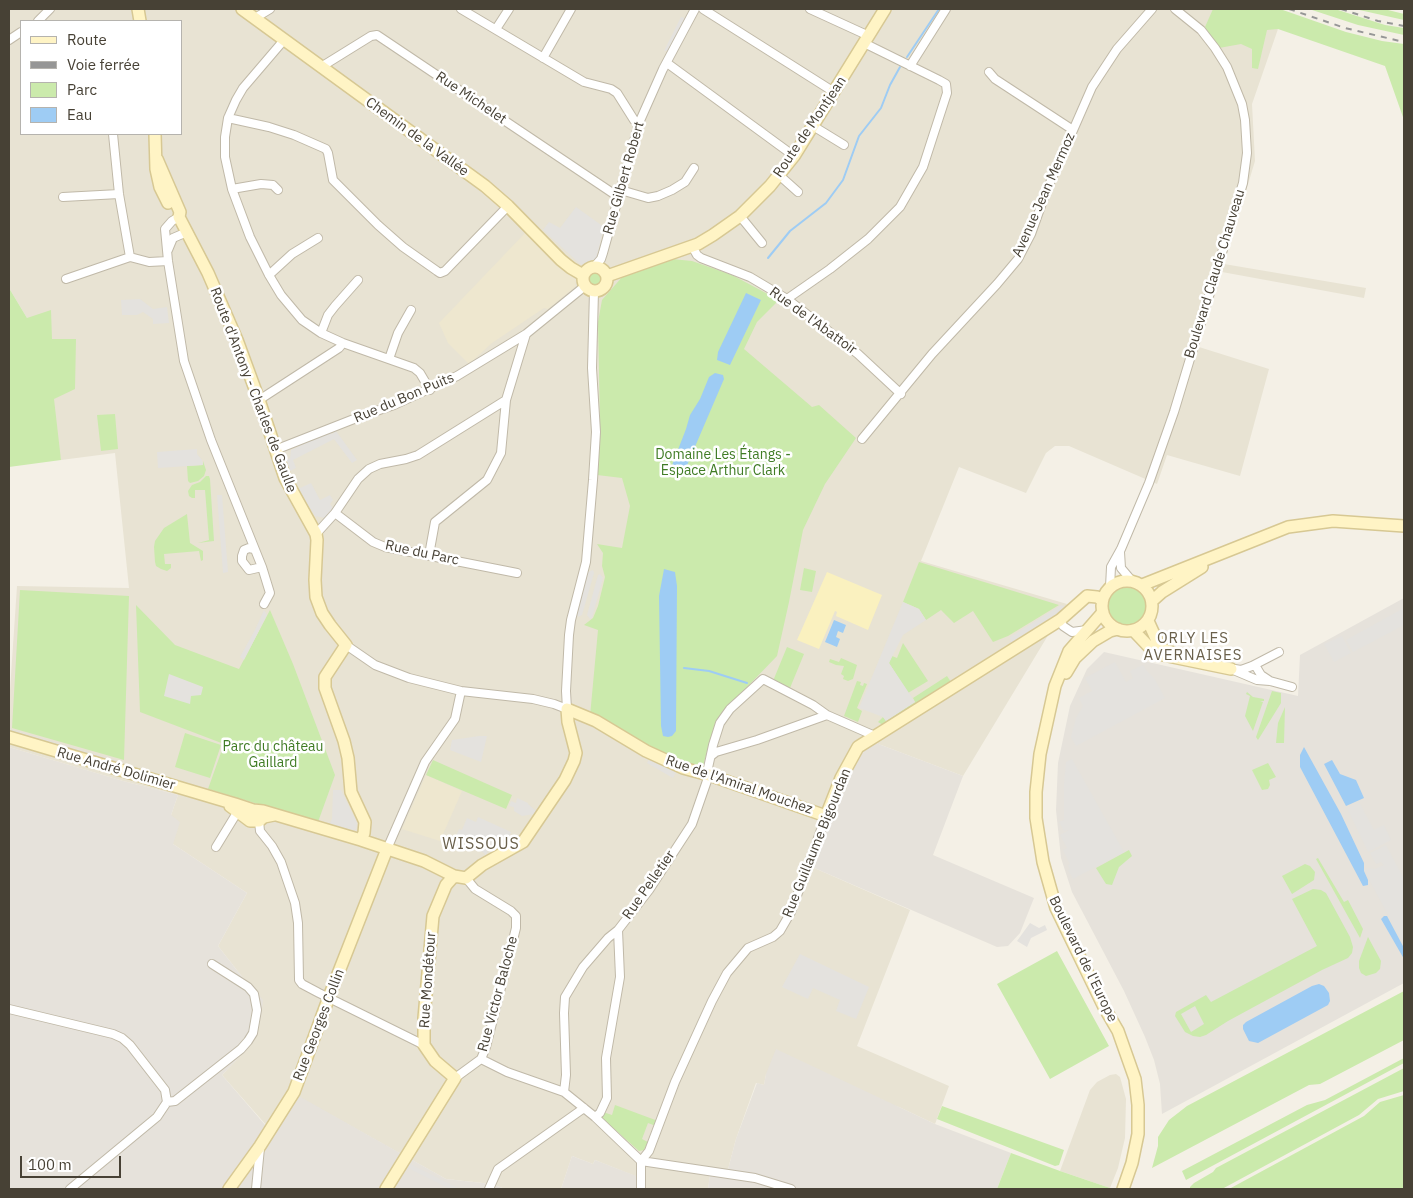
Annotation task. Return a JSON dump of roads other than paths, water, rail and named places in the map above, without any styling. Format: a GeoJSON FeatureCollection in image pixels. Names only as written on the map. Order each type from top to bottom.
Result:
{"type":"FeatureCollection","features":[{"type":"Feature","properties":{"kind":"street"},"geometry":{"type":"LineString","coordinates":[[39,20],[50,9]]}},
{"type":"Feature","properties":{"kind":"street","name":"Chemin de la Vallée"},"geometry":{"type":"LineString","coordinates":[[242,9],[485,186],[508,206],[587,284]]}},
{"type":"Feature","properties":{"kind":"street"},"geometry":{"type":"LineString","coordinates":[[255,18],[270,9]]}},
{"type":"Feature","properties":{"kind":"street"},"geometry":{"type":"LineString","coordinates":[[462,9],[584,82],[617,92],[634,120],[638,122]]}},
{"type":"Feature","properties":{"kind":"street"},"geometry":{"type":"LineString","coordinates":[[496,29],[509,9]]}},
{"type":"Feature","properties":{"kind":"street"},"geometry":{"type":"LineString","coordinates":[[543,58],[571,9]]}},
{"type":"Feature","properties":{"kind":"street"},"geometry":{"type":"LineString","coordinates":[[704,9],[834,92]]}},
{"type":"Feature","properties":{"kind":"street"},"geometry":{"type":"LineString","coordinates":[[787,300],[868,239],[900,207],[923,167],[947,88],[946,84],[910,66],[866,39],[850,26],[810,9]]}},
{"type":"Feature","properties":{"kind":"street","name":"Route de Montjean"},"geometry":{"type":"LineString","coordinates":[[606,276],[692,246],[713,235],[740,216],[779,175],[794,156],[885,9]]}},
{"type":"Feature","properties":{"kind":"street"},"geometry":{"type":"LineString","coordinates":[[910,66],[946,9]]}},
{"type":"Feature","properties":{"kind":"street","name":"Avenue Jean Mermoz"},"geometry":{"type":"LineString","coordinates":[[862,439],[932,354],[1018,259],[1031,234],[1046,192],[1092,87],[1117,49],[1152,9]]}},
{"type":"Feature","properties":{"kind":"street","name":"Boulevard Claude Chauveau"},"geometry":{"type":"LineString","coordinates":[[1120,551],[1149,483],[1174,412],[1243,183],[1247,154],[1242,104],[1226,67],[1215,48],[1201,30],[1175,9]]}},
{"type":"Feature","properties":{"kind":"street","name":"Rue Gilbert Robert"},"geometry":{"type":"LineString","coordinates":[[594,267],[601,259],[638,122],[691,10]]}},
{"type":"Feature","properties":{"kind":"street"},"geometry":{"type":"LineString","coordinates":[[9,40],[20,33]]}},
{"type":"Feature","properties":{"kind":"street","name":"Rue Michelet"},"geometry":{"type":"LineString","coordinates":[[321,66],[371,36],[377,35],[614,194],[619,193]]}},
{"type":"Feature","properties":{"kind":"street"},"geometry":{"type":"LineString","coordinates":[[284,40],[243,88],[228,118],[225,157],[232,189],[250,237],[269,275],[290,307],[302,320],[321,333],[342,343],[414,368],[420,373],[430,390]]}},
{"type":"Feature","properties":{"kind":"street"},"geometry":{"type":"LineString","coordinates":[[667,63],[794,156]]}},
{"type":"Feature","properties":{"kind":"street"},"geometry":{"type":"LineString","coordinates":[[989,72],[995,79],[1073,130]]}},
{"type":"Feature","properties":{"kind":"street"},"geometry":{"type":"LineString","coordinates":[[228,118],[269,127],[294,135],[326,149],[333,180],[403,247],[440,273],[445,271],[508,206]]}},
{"type":"Feature","properties":{"kind":"street"},"geometry":{"type":"LineString","coordinates":[[813,126],[844,145]]}},
{"type":"Feature","properties":{"kind":"street"},"geometry":{"type":"LineString","coordinates":[[113,135],[119,194],[130,257]]}},
{"type":"Feature","properties":{"kind":"street","name":"Route d'Antony - Charles de Gaulle"},"geometry":{"type":"LineString","coordinates":[[155,135],[157,159],[180,212],[179,217],[208,273],[237,340],[288,484],[316,534],[318,540],[315,580],[316,597],[322,613],[330,626],[346,645]]}},
{"type":"Feature","properties":{"kind":"street"},"geometry":{"type":"LineString","coordinates":[[619,193],[624,192],[648,198],[658,196],[684,182],[694,168]]}},
{"type":"Feature","properties":{"kind":"street"},"geometry":{"type":"LineString","coordinates":[[779,175],[798,192]]}},
{"type":"Feature","properties":{"kind":"street"},"geometry":{"type":"LineString","coordinates":[[232,189],[262,184],[272,186],[278,190]]}},
{"type":"Feature","properties":{"kind":"street"},"geometry":{"type":"LineString","coordinates":[[63,197],[119,194]]}},
{"type":"Feature","properties":{"kind":"street"},"geometry":{"type":"LineString","coordinates":[[740,216],[762,243]]}},
{"type":"Feature","properties":{"kind":"street"},"geometry":{"type":"LineString","coordinates":[[179,217],[172,221],[165,229],[168,261],[184,361],[217,456],[262,567],[270,593],[264,604]]}},
{"type":"Feature","properties":{"kind":"street"},"geometry":{"type":"LineString","coordinates":[[167,252],[174,238],[187,232]]}},
{"type":"Feature","properties":{"kind":"street"},"geometry":{"type":"LineString","coordinates":[[269,275],[292,254],[318,238]]}},
{"type":"Feature","properties":{"kind":"street","name":"Rue de l'Abattoir"},"geometry":{"type":"LineString","coordinates":[[692,246],[701,258],[750,278],[787,300],[858,354],[901,394]]}},
{"type":"Feature","properties":{"kind":"street"},"geometry":{"type":"LineString","coordinates":[[66,279],[130,257],[149,262],[168,261]]}},
{"type":"Feature","properties":{"kind":"street"},"geometry":{"type":"LineString","coordinates":[[460,877],[523,842],[564,780],[576,753],[568,722],[566,691],[569,635],[586,562],[596,432],[586,270],[594,267],[602,269],[606,276],[604,287],[587,284]]}},
{"type":"Feature","properties":{"kind":"street"},"geometry":{"type":"LineString","coordinates":[[321,333],[328,315],[358,280]]}},
{"type":"Feature","properties":{"kind":"street","name":"Rue du Bon Puits"},"geometry":{"type":"LineString","coordinates":[[275,450],[430,390],[458,376],[526,334],[587,284]]}},
{"type":"Feature","properties":{"kind":"street"},"geometry":{"type":"LineString","coordinates":[[389,359],[398,333],[411,310]]}},
{"type":"Feature","properties":{"kind":"street"},"geometry":{"type":"LineString","coordinates":[[429,555],[435,522],[487,480],[501,453],[506,400],[526,334]]}},
{"type":"Feature","properties":{"kind":"street"},"geometry":{"type":"LineString","coordinates":[[259,400],[339,348],[342,343]]}},
{"type":"Feature","properties":{"kind":"street"},"geometry":{"type":"LineString","coordinates":[[316,534],[335,513],[358,479],[369,469],[380,464],[406,460],[418,455],[506,400]]}},
{"type":"Feature","properties":{"kind":"street","name":"Rue du Parc"},"geometry":{"type":"LineString","coordinates":[[335,513],[373,542],[386,547],[517,573]]}},
{"type":"Feature","properties":{"kind":"street"},"geometry":{"type":"LineString","coordinates":[[1110,587],[1120,581],[1137,583],[1288,527],[1333,521],[1404,526]]}},
{"type":"Feature","properties":{"kind":"street"},"geometry":{"type":"LineString","coordinates":[[254,548],[244,550],[242,561],[249,570],[262,567]]}},
{"type":"Feature","properties":{"kind":"street"},"geometry":{"type":"LineString","coordinates":[[1152,601],[1170,587],[1229,550]]}},
{"type":"Feature","properties":{"kind":"street"},"geometry":{"type":"LineString","coordinates":[[1120,551],[1121,568],[1149,592],[1152,601],[1153,608],[1148,621],[1133,630],[1118,630],[1108,623],[1102,606],[1110,587],[1111,567],[1120,551]]}},
{"type":"Feature","properties":{"kind":"street","name":"Rue Guillaume Bigourdan"},"geometry":{"type":"LineString","coordinates":[[641,1161],[649,1151],[675,1082],[727,973],[748,948],[773,937],[780,931],[791,912],[841,778],[858,747],[1060,620],[1088,596],[1097,597],[1102,606]]}},
{"type":"Feature","properties":{"kind":"street","name":"Boulevard de l'Europe"},"geometry":{"type":"LineString","coordinates":[[1102,606],[1087,630],[1069,651],[1059,674],[1042,737],[1037,779],[1036,818],[1048,885],[1056,908],[1104,1007],[1118,1031],[1135,1079],[1138,1105],[1138,1134],[1132,1163],[1123,1189]]}},
{"type":"Feature","properties":{"kind":"street"},"geometry":{"type":"LineString","coordinates":[[1060,620],[1063,626],[1072,632],[1087,630]]}},
{"type":"Feature","properties":{"kind":"street"},"geometry":{"type":"LineString","coordinates":[[1148,621],[1156,640],[1163,649],[1193,661]]}},
{"type":"Feature","properties":{"kind":"street","name":"Boulevard de l'Europe"},"geometry":{"type":"LineString","coordinates":[[1053,697],[1079,653],[1101,636],[1118,630]]}},
{"type":"Feature","properties":{"kind":"street"},"geometry":{"type":"LineString","coordinates":[[1133,630],[1158,654],[1230,669],[1241,670],[1279,652]]}},
{"type":"Feature","properties":{"kind":"street"},"geometry":{"type":"LineString","coordinates":[[346,645],[326,677],[324,688],[344,742],[352,792],[365,822],[361,840]]}},
{"type":"Feature","properties":{"kind":"street","name":"Rue de l'Amiral Mouchez"},"geometry":{"type":"LineString","coordinates":[[346,645],[376,666],[392,672],[461,691],[533,699],[554,704],[596,720],[660,758],[683,768],[709,775],[826,816]]}},
{"type":"Feature","properties":{"kind":"street"},"geometry":{"type":"LineString","coordinates":[[1255,665],[1261,675],[1270,681]]}},
{"type":"Feature","properties":{"kind":"street"},"geometry":{"type":"LineString","coordinates":[[1230,669],[1257,680],[1270,681],[1292,687]]}},
{"type":"Feature","properties":{"kind":"street","name":"Rue Pelletier"},"geometry":{"type":"LineString","coordinates":[[595,1118],[600,1113],[607,1098],[606,1058],[620,977],[618,930],[648,890],[692,824],[709,775],[708,768],[720,723],[730,708],[763,679],[813,705],[827,715]]}},
{"type":"Feature","properties":{"kind":"street"},"geometry":{"type":"LineString","coordinates":[[387,849],[425,762],[455,719],[461,691]]}},
{"type":"Feature","properties":{"kind":"street"},"geometry":{"type":"LineString","coordinates":[[711,756],[716,752],[757,740],[827,715],[875,736]]}},
{"type":"Feature","properties":{"kind":"street","name":"Rue André Dolimier"},"geometry":{"type":"LineString","coordinates":[[9,737],[223,801],[242,809],[263,811],[274,816],[361,840],[424,861],[460,877],[516,916]]}},
{"type":"Feature","properties":{"kind":"street"},"geometry":{"type":"LineString","coordinates":[[216,847],[242,809]]}},
{"type":"Feature","properties":{"kind":"street","name":"Rue André Dolimier"},"geometry":{"type":"LineString","coordinates":[[242,809],[250,821],[259,821]]}},
{"type":"Feature","properties":{"kind":"street"},"geometry":{"type":"LineString","coordinates":[[274,816],[264,817],[259,821],[260,831],[272,846],[281,862],[295,903],[298,923],[299,980],[302,984],[424,1045]]}},
{"type":"Feature","properties":{"kind":"street","name":"Rue Georges Collin"},"geometry":{"type":"LineString","coordinates":[[229,1189],[287,1106],[294,1092],[387,849]]}},
{"type":"Feature","properties":{"kind":"street","name":"Rue Mondétour"},"geometry":{"type":"LineString","coordinates":[[455,1078],[435,1061],[424,1045],[424,1018],[433,916],[446,885],[460,877]]}},
{"type":"Feature","properties":{"kind":"street","name":"Rue Victor Baloche"},"geometry":{"type":"LineString","coordinates":[[386,1189],[455,1078],[481,1058],[486,1047],[509,959],[516,928],[516,916]]}},
{"type":"Feature","properties":{"kind":"street"},"geometry":{"type":"LineString","coordinates":[[564,1092],[566,1075],[565,997],[583,967],[608,938],[618,930]]}},
{"type":"Feature","properties":{"kind":"street"},"geometry":{"type":"LineString","coordinates":[[166,1102],[174,1101],[241,1049],[253,1033],[258,1010],[254,994],[248,987],[212,964]]}},
{"type":"Feature","properties":{"kind":"street"},"geometry":{"type":"LineString","coordinates":[[9,1009],[113,1034],[122,1038],[165,1090],[166,1102],[156,1117],[70,1189]]}},
{"type":"Feature","properties":{"kind":"street"},"geometry":{"type":"LineString","coordinates":[[481,1058],[507,1072],[564,1092],[641,1161],[755,1178],[792,1189]]}},
{"type":"Feature","properties":{"kind":"street"},"geometry":{"type":"LineString","coordinates":[[489,1189],[498,1169],[584,1108]]}},
{"type":"Feature","properties":{"kind":"street"},"geometry":{"type":"LineString","coordinates":[[256,1189],[260,1146]]}},
{"type":"Feature","properties":{"kind":"street"},"geometry":{"type":"LineString","coordinates":[[641,1161],[641,1189]]}},
{"type":"Feature","properties":{"kind":"water"},"geometry":{"type":"Polygon","coordinates":[[[746,293],[761,300],[730,365],[717,360],[718,352],[746,293]]]}},
{"type":"Feature","properties":{"kind":"water"},"geometry":{"type":"Polygon","coordinates":[[[715,373],[723,375],[724,379],[682,477],[674,477],[669,473],[690,415],[700,399],[709,377],[715,373]]]}},
{"type":"Feature","properties":{"kind":"water"},"geometry":{"type":"Polygon","coordinates":[[[664,569],[675,572],[677,586],[676,731],[672,736],[668,737],[663,736],[661,726],[659,596],[664,569]]]}},
{"type":"Feature","properties":{"kind":"water"},"geometry":{"type":"Polygon","coordinates":[[[834,620],[846,625],[843,633],[838,631],[836,637],[840,639],[837,647],[825,642],[834,620]]]}},
{"type":"Feature","properties":{"kind":"water"},"geometry":{"type":"Polygon","coordinates":[[[1304,747],[1341,814],[1364,863],[1368,885],[1363,886],[1300,767],[1300,755],[1304,747]]]}},
{"type":"Feature","properties":{"kind":"water"},"geometry":{"type":"Polygon","coordinates":[[[1332,760],[1340,774],[1356,780],[1364,798],[1346,806],[1324,764],[1332,760]]]}},
{"type":"Feature","properties":{"kind":"water"},"geometry":{"type":"Polygon","coordinates":[[[1387,916],[1404,948],[1404,959],[1381,919],[1387,916]]]}},
{"type":"Feature","properties":{"kind":"water"},"geometry":{"type":"Polygon","coordinates":[[[1319,984],[1324,986],[1329,993],[1330,1001],[1328,1005],[1258,1043],[1249,1041],[1243,1029],[1243,1025],[1246,1022],[1319,984]]]}},
{"type":"Feature","properties":{"kind":"waterway"},"geometry":{"type":"LineString","coordinates":[[907,57],[939,9]]}},
{"type":"Feature","properties":{"kind":"waterway"},"geometry":{"type":"LineString","coordinates":[[768,258],[790,231],[826,203],[843,180],[859,136],[881,108],[890,85],[900,67]]}},
{"type":"Feature","properties":{"kind":"waterway"},"geometry":{"type":"LineString","coordinates":[[684,668],[709,671],[747,683]]}},
{"type":"Feature","properties":{"kind":"railway"},"geometry":{"type":"LineString","coordinates":[[1289,9],[1345,28],[1404,42]]}},
{"type":"Feature","properties":{"kind":"railway"},"geometry":{"type":"LineString","coordinates":[[1341,9],[1378,21],[1404,26]]}},
{"type":"Feature","properties":{"kind":"district","name":"ORLY LES AVERNAISES"},"geometry":{"type":"Point","coordinates":[1193,648]}},
{"type":"Feature","properties":{"kind":"district","name":"WISSOUS"},"geometry":{"type":"Point","coordinates":[481,844]}},
{"type":"Feature","properties":{"kind":"park label","name":"Domaine Les Étangs - Espace Arthur Clark"},"geometry":{"type":"Point","coordinates":[723,464]}},
{"type":"Feature","properties":{"kind":"park label","name":"Parc du château Gaillard"},"geometry":{"type":"Point","coordinates":[273,756]}}]}
